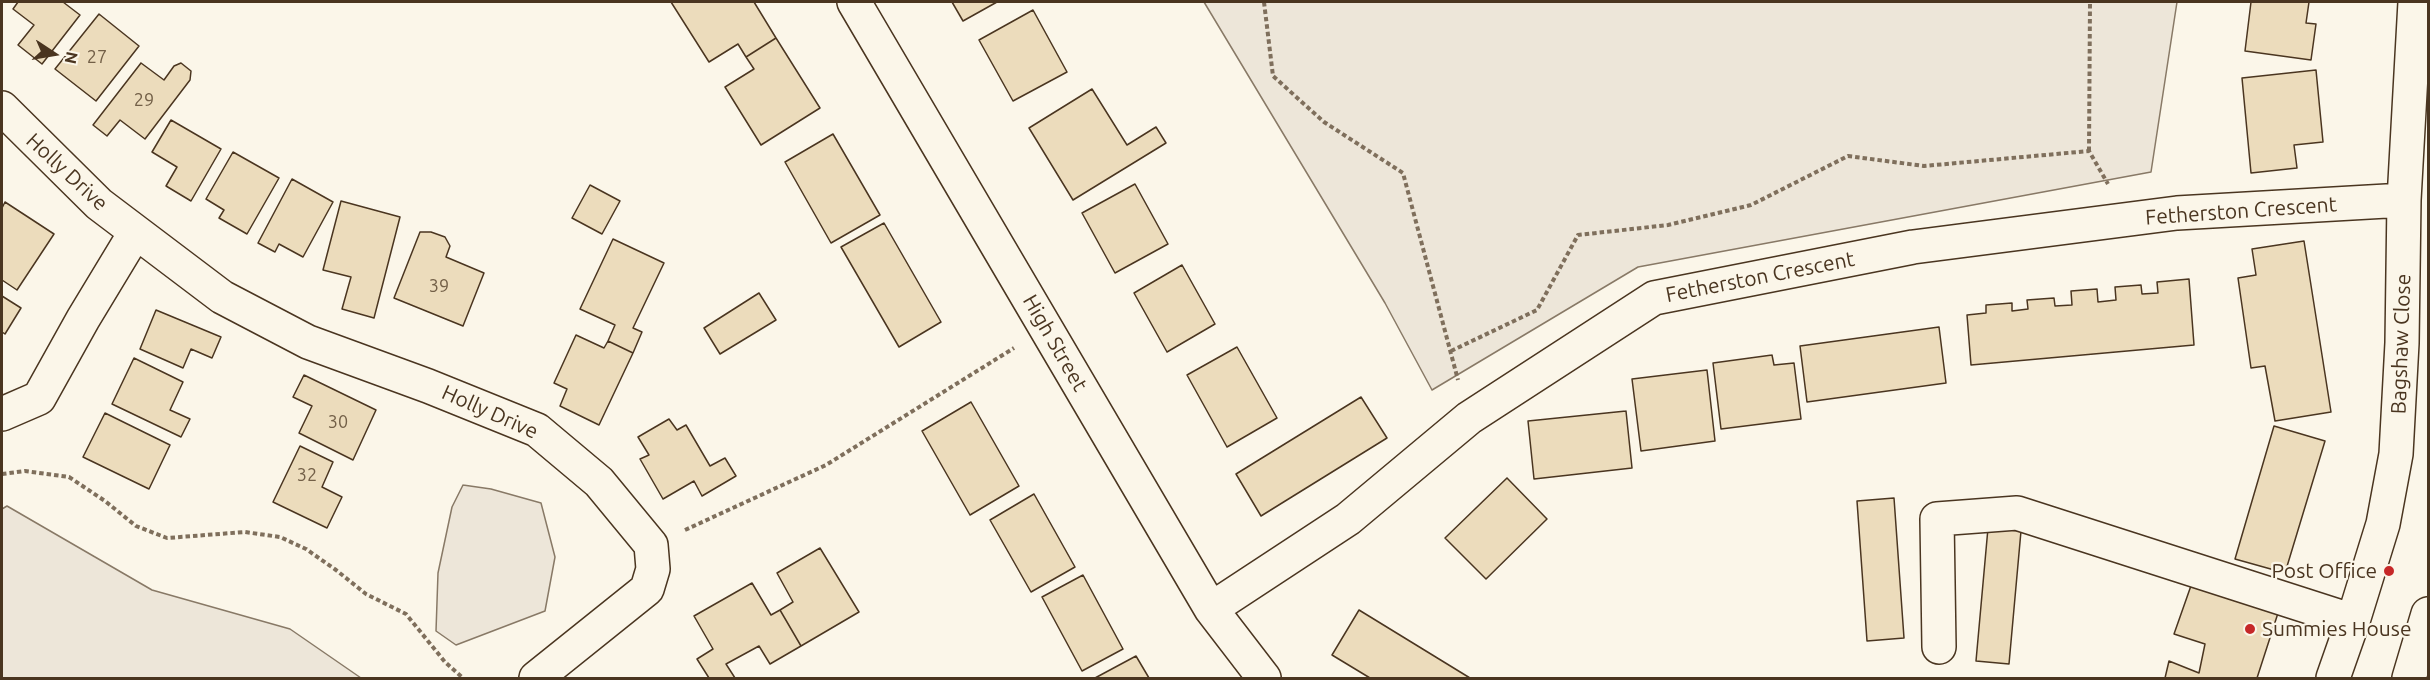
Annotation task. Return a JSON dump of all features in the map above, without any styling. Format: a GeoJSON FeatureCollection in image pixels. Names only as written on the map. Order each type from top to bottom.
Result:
{"type":"FeatureCollection","features":[{"type":"Feature","properties":{"kind":"main road","name":"High Street"},"geometry":{"type":"LineString","coordinates":[[854,2],[1211,609],[1264,678]]}},
{"type":"Feature","properties":{"kind":"main road","name":"Bagshaw Close"},"geometry":{"type":"LineString","coordinates":[[2332,678],[2353,621],[2382,524],[2396,454],[2403,343],[2404,200],[2415,2]]}},
{"type":"Feature","properties":{"kind":"main road","name":"Holly Drive"},"geometry":{"type":"LineString","coordinates":[[2,108],[99,204],[222,297],[308,342],[428,386],[537,430],[599,482],[651,545]]}},
{"type":"Feature","properties":{"kind":"main road","name":"Fetherston Crescent"},"geometry":{"type":"LineString","coordinates":[[1211,609],[1348,519],[1469,418],[1654,298],[1913,248],[2129,219],[2177,213],[2404,200]]}},
{"type":"Feature","properties":{"kind":"main road"},"geometry":{"type":"LineString","coordinates":[[2,414],[39,398],[135,233]]}},
{"type":"Feature","properties":{"kind":"main road"},"geometry":{"type":"LineString","coordinates":[[1939,647],[1936,519],[2017,513],[2353,621]]}},
{"type":"Feature","properties":{"kind":"main road"},"geometry":{"type":"LineString","coordinates":[[536,678],[647,589],[653,569],[651,545]]}},
{"type":"Feature","properties":{"kind":"main road"},"geometry":{"type":"LineString","coordinates":[[2409,678],[2428,614]]}},
{"type":"Feature","properties":{"kind":"path"},"geometry":{"type":"LineString","coordinates":[[1264,2],[1273,76],[1324,122],[1403,173],[1469,418]]}},
{"type":"Feature","properties":{"kind":"path"},"geometry":{"type":"LineString","coordinates":[[2090,2],[2089,151],[2129,219]]}},
{"type":"Feature","properties":{"kind":"path"},"geometry":{"type":"LineString","coordinates":[[1451,351],[1538,310],[1578,235],[1668,225],[1751,205],[1848,156],[1924,166],[2089,151]]}},
{"type":"Feature","properties":{"kind":"path"},"geometry":{"type":"LineString","coordinates":[[651,545],[826,465],[1046,328]]}},
{"type":"Feature","properties":{"kind":"path"},"geometry":{"type":"LineString","coordinates":[[2,474],[25,471],[69,477],[105,501],[136,526],[167,538],[245,532],[280,537],[306,549],[366,594],[406,614],[445,662],[464,678]]}},
{"type":"Feature","properties":{"kind":"shaded area"},"geometry":{"type":"Polygon","coordinates":[[[1204,2],[2177,2],[2151,172],[1638,267],[1432,390],[1385,303],[1204,2]]]}},
{"type":"Feature","properties":{"kind":"shaded area"},"geometry":{"type":"Polygon","coordinates":[[[463,485],[491,489],[541,503],[555,557],[545,611],[456,645],[436,631],[438,573],[452,507],[463,485]]]}},
{"type":"Feature","properties":{"kind":"shaded area"},"geometry":{"type":"Polygon","coordinates":[[[7,506],[152,590],[290,629],[361,678],[2,678],[2,509],[7,506]]]}},
{"type":"Feature","properties":{"kind":"building"},"geometry":{"type":"Polygon","coordinates":[[[18,2],[63,2],[80,15],[42,64],[18,45],[34,25],[13,9],[18,2]]]}},
{"type":"Feature","properties":{"kind":"building"},"geometry":{"type":"Polygon","coordinates":[[[671,2],[754,2],[776,38],[746,57],[738,44],[709,62],[671,2]]]}},
{"type":"Feature","properties":{"kind":"building"},"geometry":{"type":"Polygon","coordinates":[[[952,2],[997,2],[963,21],[952,2]]]}},
{"type":"Feature","properties":{"kind":"building"},"geometry":{"type":"Polygon","coordinates":[[[2251,2],[2309,2],[2306,23],[2316,24],[2311,60],[2245,51],[2251,2]]]}},
{"type":"Feature","properties":{"kind":"building"},"geometry":{"type":"Polygon","coordinates":[[[1033,10],[1067,72],[1013,101],[979,40],[1033,10]]]}},
{"type":"Feature","properties":{"kind":"building"},"geometry":{"type":"Polygon","coordinates":[[[99,14],[139,46],[96,101],[55,69],[99,14]]]}},
{"type":"Feature","properties":{"kind":"building"},"geometry":{"type":"Polygon","coordinates":[[[776,38],[820,108],[761,145],[725,87],[754,69],[746,57],[776,38]]]}},
{"type":"Feature","properties":{"kind":"building"},"geometry":{"type":"Polygon","coordinates":[[[141,63],[164,80],[174,66],[181,63],[191,71],[190,80],[145,139],[120,120],[107,136],[93,125],[141,63]]]}},
{"type":"Feature","properties":{"kind":"building"},"geometry":{"type":"Polygon","coordinates":[[[2316,70],[2323,142],[2294,145],[2297,168],[2251,173],[2242,78],[2316,70]]]}},
{"type":"Feature","properties":{"kind":"building"},"geometry":{"type":"Polygon","coordinates":[[[1092,89],[1127,145],[1156,127],[1166,143],[1073,200],[1029,128],[1092,89]]]}},
{"type":"Feature","properties":{"kind":"building"},"geometry":{"type":"Polygon","coordinates":[[[171,120],[221,149],[191,201],[166,186],[177,167],[152,152],[171,120]]]}},
{"type":"Feature","properties":{"kind":"building"},"geometry":{"type":"Polygon","coordinates":[[[833,134],[880,215],[831,243],[785,162],[833,134]]]}},
{"type":"Feature","properties":{"kind":"building"},"geometry":{"type":"Polygon","coordinates":[[[233,152],[279,178],[247,234],[219,218],[224,210],[206,199],[233,152]]]}},
{"type":"Feature","properties":{"kind":"building"},"geometry":{"type":"Polygon","coordinates":[[[292,179],[333,202],[303,257],[279,244],[275,252],[258,243],[292,179]]]}},
{"type":"Feature","properties":{"kind":"building"},"geometry":{"type":"Polygon","coordinates":[[[1135,184],[1168,244],[1115,273],[1082,213],[1135,184]]]}},
{"type":"Feature","properties":{"kind":"building"},"geometry":{"type":"Polygon","coordinates":[[[590,185],[620,201],[602,234],[572,218],[590,185]]]}},
{"type":"Feature","properties":{"kind":"building"},"geometry":{"type":"Polygon","coordinates":[[[341,201],[400,217],[374,318],[342,309],[351,277],[323,270],[341,201]]]}},
{"type":"Feature","properties":{"kind":"building"},"geometry":{"type":"Polygon","coordinates":[[[5,202],[54,234],[17,290],[2,280],[2,208],[5,202]]]}},
{"type":"Feature","properties":{"kind":"building"},"geometry":{"type":"Polygon","coordinates":[[[884,223],[941,322],[899,347],[841,247],[884,223]]]}},
{"type":"Feature","properties":{"kind":"building"},"geometry":{"type":"Polygon","coordinates":[[[420,232],[431,232],[445,237],[450,246],[446,257],[484,273],[463,326],[394,298],[420,232]]]}},
{"type":"Feature","properties":{"kind":"building"},"geometry":{"type":"Polygon","coordinates":[[[613,239],[664,263],[633,328],[642,332],[633,353],[608,341],[615,325],[580,309],[613,239]]]}},
{"type":"Feature","properties":{"kind":"building"},"geometry":{"type":"Polygon","coordinates":[[[2304,241],[2331,412],[2275,421],[2265,366],[2251,368],[2238,278],[2256,275],[2252,249],[2304,241]]]}},
{"type":"Feature","properties":{"kind":"building"},"geometry":{"type":"Polygon","coordinates":[[[1182,265],[1215,324],[1167,352],[1134,293],[1182,265]]]}},
{"type":"Feature","properties":{"kind":"building"},"geometry":{"type":"Polygon","coordinates":[[[2189,279],[2194,345],[1971,365],[1967,315],[1986,313],[1986,305],[2012,303],[2012,311],[2028,309],[2027,300],[2054,298],[2055,306],[2072,305],[2071,291],[2097,289],[2098,302],[2116,300],[2115,287],[2141,285],[2142,294],[2158,293],[2157,282],[2189,279]]]}},
{"type":"Feature","properties":{"kind":"building"},"geometry":{"type":"Polygon","coordinates":[[[759,293],[776,320],[720,354],[704,328],[759,293]]]}},
{"type":"Feature","properties":{"kind":"building"},"geometry":{"type":"Polygon","coordinates":[[[2,296],[21,308],[5,334],[2,332],[2,296]]]}},
{"type":"Feature","properties":{"kind":"building"},"geometry":{"type":"Polygon","coordinates":[[[156,310],[221,337],[212,358],[191,349],[183,368],[140,349],[156,310]]]}},
{"type":"Feature","properties":{"kind":"building"},"geometry":{"type":"Polygon","coordinates":[[[1939,327],[1946,383],[1807,402],[1800,346],[1939,327]]]}},
{"type":"Feature","properties":{"kind":"building"},"geometry":{"type":"Polygon","coordinates":[[[576,335],[604,348],[608,341],[633,353],[599,425],[560,406],[567,389],[554,383],[576,335]]]}},
{"type":"Feature","properties":{"kind":"building"},"geometry":{"type":"Polygon","coordinates":[[[1237,347],[1277,418],[1227,447],[1187,375],[1237,347]]]}},
{"type":"Feature","properties":{"kind":"building"},"geometry":{"type":"Polygon","coordinates":[[[1772,355],[1774,365],[1794,363],[1801,419],[1721,429],[1713,363],[1772,355]]]}},
{"type":"Feature","properties":{"kind":"building"},"geometry":{"type":"Polygon","coordinates":[[[134,358],[183,382],[170,410],[190,419],[181,437],[112,404],[134,358]]]}},
{"type":"Feature","properties":{"kind":"building"},"geometry":{"type":"Polygon","coordinates":[[[1707,370],[1715,441],[1641,451],[1632,379],[1707,370]]]}},
{"type":"Feature","properties":{"kind":"building"},"geometry":{"type":"Polygon","coordinates":[[[304,375],[376,410],[353,460],[299,433],[312,406],[293,397],[304,375]]]}},
{"type":"Feature","properties":{"kind":"building"},"geometry":{"type":"Polygon","coordinates":[[[1361,397],[1387,438],[1261,516],[1236,474],[1361,397]]]}},
{"type":"Feature","properties":{"kind":"building"},"geometry":{"type":"Polygon","coordinates":[[[971,402],[1019,486],[970,515],[922,431],[971,402]]]}},
{"type":"Feature","properties":{"kind":"building"},"geometry":{"type":"Polygon","coordinates":[[[1626,411],[1632,468],[1534,479],[1528,421],[1626,411]]]}},
{"type":"Feature","properties":{"kind":"building"},"geometry":{"type":"Polygon","coordinates":[[[105,413],[170,445],[149,489],[83,457],[105,413]]]}},
{"type":"Feature","properties":{"kind":"building"},"geometry":{"type":"Polygon","coordinates":[[[669,419],[677,430],[686,425],[710,466],[725,458],[736,476],[702,496],[694,481],[663,499],[640,459],[649,455],[638,437],[669,419]]]}},
{"type":"Feature","properties":{"kind":"building"},"geometry":{"type":"Polygon","coordinates":[[[2274,426],[2325,441],[2285,573],[2235,559],[2274,426]]]}},
{"type":"Feature","properties":{"kind":"building"},"geometry":{"type":"Polygon","coordinates":[[[300,446],[333,462],[322,487],[342,497],[327,528],[273,502],[300,446]]]}},
{"type":"Feature","properties":{"kind":"building"},"geometry":{"type":"Polygon","coordinates":[[[1507,478],[1547,519],[1486,579],[1445,538],[1507,478]]]}},
{"type":"Feature","properties":{"kind":"building"},"geometry":{"type":"Polygon","coordinates":[[[1034,494],[1075,567],[1031,592],[990,520],[1034,494]]]}},
{"type":"Feature","properties":{"kind":"building"},"geometry":{"type":"Polygon","coordinates":[[[1894,498],[1904,638],[1867,641],[1857,501],[1894,498]]]}},
{"type":"Feature","properties":{"kind":"building"},"geometry":{"type":"Polygon","coordinates":[[[1988,528],[2021,531],[2009,664],[1976,661],[1988,528]]]}},
{"type":"Feature","properties":{"kind":"building"},"geometry":{"type":"Polygon","coordinates":[[[820,548],[859,612],[801,646],[780,610],[793,602],[777,573],[820,548]]]}},
{"type":"Feature","properties":{"kind":"building"},"geometry":{"type":"Polygon","coordinates":[[[1083,575],[1123,649],[1082,671],[1042,597],[1083,575]]]}},
{"type":"Feature","properties":{"kind":"building"},"geometry":{"type":"Polygon","coordinates":[[[2193,580],[2279,610],[2257,678],[2165,678],[2169,661],[2199,673],[2205,644],[2174,634],[2193,580]]]}},
{"type":"Feature","properties":{"kind":"building"},"geometry":{"type":"Polygon","coordinates":[[[752,583],[771,615],[780,610],[801,646],[770,664],[759,646],[726,664],[735,678],[709,678],[697,659],[713,649],[694,616],[752,583]]]}},
{"type":"Feature","properties":{"kind":"building"},"geometry":{"type":"Polygon","coordinates":[[[1359,610],[1470,678],[1370,678],[1332,655],[1359,610]]]}},
{"type":"Feature","properties":{"kind":"building"},"geometry":{"type":"Polygon","coordinates":[[[1136,656],[1149,678],[1095,678],[1136,656]]]}},
{"type":"Feature","properties":{"kind":"place","name":"Post Office"},"geometry":{"type":"Point","coordinates":[2389,571]}},
{"type":"Feature","properties":{"kind":"place","name":"Summies House"},"geometry":{"type":"Point","coordinates":[2250,629]}}]}
